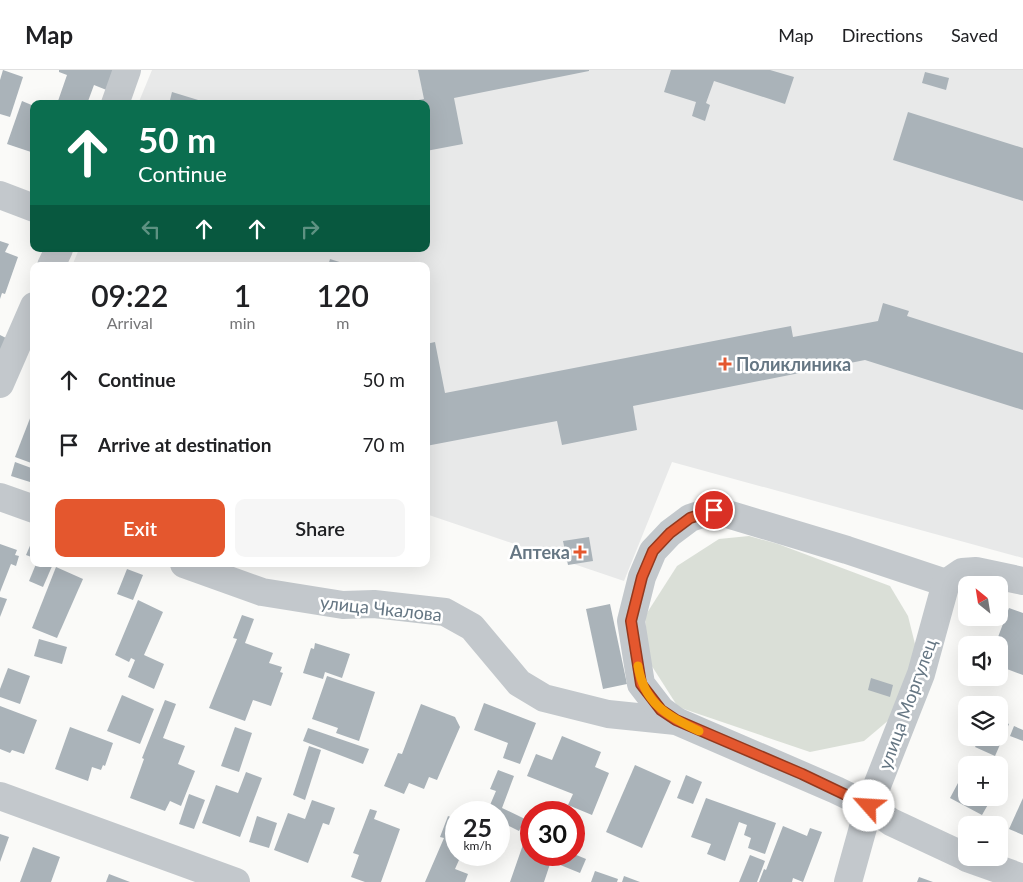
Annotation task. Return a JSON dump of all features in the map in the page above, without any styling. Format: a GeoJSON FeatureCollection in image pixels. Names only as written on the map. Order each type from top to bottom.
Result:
{"type":"FeatureCollection","features":[{"type":"Feature","properties":{"kind":"street"},"geometry":{"type":"LineString","coordinates":[[116,100],[127,70]]}},
{"type":"Feature","properties":{"kind":"street"},"geometry":{"type":"LineString","coordinates":[[0,195],[30,206]]}},
{"type":"Feature","properties":{"kind":"street"},"geometry":{"type":"LineString","coordinates":[[0,384],[30,315]]}},
{"type":"Feature","properties":{"kind":"street"},"geometry":{"type":"LineString","coordinates":[[0,497],[30,508]]}},
{"type":"Feature","properties":{"kind":"street"},"geometry":{"type":"LineString","coordinates":[[676,720],[661,710],[641,684],[631,621],[642,577],[653,551],[670,533],[690,518],[714,510],[847,550],[946,583],[962,572],[976,571],[1023,581]]}},
{"type":"Feature","properties":{"kind":"street","name":"улица Чкалова"},"geometry":{"type":"LineString","coordinates":[[192,567],[262,592],[343,605],[374,604],[445,612],[472,627],[518,683],[544,698],[608,714],[676,720],[802,774],[869,806],[891,822],[958,853]]}},
{"type":"Feature","properties":{"kind":"street","name":"улица Моргулец"},"geometry":{"type":"LineString","coordinates":[[848,882],[869,806],[921,674],[946,583]]}},
{"type":"Feature","properties":{"kind":"street"},"geometry":{"type":"LineString","coordinates":[[0,796],[236,882]]}},
{"type":"Feature","properties":{"kind":"street","name":"улица Чкалова"},"geometry":{"type":"LineString","coordinates":[[991,866],[1023,878]]}},
{"type":"Feature","properties":{"kind":"shaded area","name":"Поликлиника"},"geometry":{"type":"Polygon","coordinates":[[[152,70],[1023,70],[1023,558],[672,462],[624,581],[430,515],[430,262],[74,262],[78,252],[430,252],[430,100],[140,100],[152,70]]]}},
{"type":"Feature","properties":{"kind":"shaded area"},"geometry":{"type":"Polygon","coordinates":[[[749,536],[778,544],[890,586],[908,616],[916,648],[896,714],[864,741],[810,752],[678,707],[648,660],[645,616],[677,566],[719,539],[749,536]]]}},
{"type":"Feature","properties":{"kind":"building"},"geometry":{"type":"Polygon","coordinates":[[[3,70],[23,77],[10,117],[0,114],[0,80],[3,70]]]}},
{"type":"Feature","properties":{"kind":"building"},"geometry":{"type":"Polygon","coordinates":[[[59,70],[117,70],[109,91],[94,85],[88,100],[58,100],[67,75],[59,72],[59,70]]]}},
{"type":"Feature","properties":{"kind":"building"},"geometry":{"type":"Polygon","coordinates":[[[418,70],[589,70],[454,98],[463,144],[430,150],[430,100],[419,100],[424,99],[418,70]]]}},
{"type":"Feature","properties":{"kind":"building"},"geometry":{"type":"Polygon","coordinates":[[[671,70],[770,70],[794,77],[785,104],[714,81],[706,103],[710,105],[705,121],[692,116],[696,102],[664,92],[671,70]]]}},
{"type":"Feature","properties":{"kind":"building"},"geometry":{"type":"Polygon","coordinates":[[[925,72],[949,78],[946,90],[922,83],[925,72]]]}},
{"type":"Feature","properties":{"kind":"building"},"geometry":{"type":"Polygon","coordinates":[[[172,92],[198,100],[170,100],[172,92]]]}},
{"type":"Feature","properties":{"kind":"building"},"geometry":{"type":"Polygon","coordinates":[[[22,101],[30,104],[30,152],[7,144],[22,101]]]}},
{"type":"Feature","properties":{"kind":"building"},"geometry":{"type":"Polygon","coordinates":[[[908,112],[1023,148],[1023,201],[893,160],[908,112]]]}},
{"type":"Feature","properties":{"kind":"building"},"geometry":{"type":"Polygon","coordinates":[[[0,241],[9,244],[5,252],[18,257],[5,294],[2,293],[0,299],[0,241]]]}},
{"type":"Feature","properties":{"kind":"building"},"geometry":{"type":"Polygon","coordinates":[[[883,303],[909,311],[907,316],[1023,353],[1023,410],[865,360],[633,406],[637,430],[562,445],[557,421],[430,445],[430,343],[435,342],[445,393],[791,326],[793,337],[878,321],[883,303]]]}},
{"type":"Feature","properties":{"kind":"building"},"geometry":{"type":"Polygon","coordinates":[[[0,335],[6,338],[0,354],[0,335]]]}},
{"type":"Feature","properties":{"kind":"building"},"geometry":{"type":"Polygon","coordinates":[[[30,418],[30,463],[15,457],[30,418]]]}},
{"type":"Feature","properties":{"kind":"building"},"geometry":{"type":"Polygon","coordinates":[[[15,462],[30,468],[30,482],[11,476],[15,462]]]}},
{"type":"Feature","properties":{"kind":"building"},"geometry":{"type":"Polygon","coordinates":[[[589,537],[593,561],[568,565],[563,541],[589,537]]]}},
{"type":"Feature","properties":{"kind":"building"},"geometry":{"type":"Polygon","coordinates":[[[0,544],[17,550],[15,555],[19,556],[16,566],[11,564],[0,592],[0,544]]]}},
{"type":"Feature","properties":{"kind":"building"},"geometry":{"type":"Polygon","coordinates":[[[30,546],[30,556],[26,555],[30,546]]]}},
{"type":"Feature","properties":{"kind":"building"},"geometry":{"type":"Polygon","coordinates":[[[35,567],[52,567],[43,587],[29,581],[35,567]]]}},
{"type":"Feature","properties":{"kind":"building"},"geometry":{"type":"Polygon","coordinates":[[[56,567],[83,579],[57,638],[32,628],[56,567]]]}},
{"type":"Feature","properties":{"kind":"building"},"geometry":{"type":"Polygon","coordinates":[[[127,569],[143,575],[133,600],[117,594],[127,569]]]}},
{"type":"Feature","properties":{"kind":"building"},"geometry":{"type":"Polygon","coordinates":[[[0,597],[7,599],[0,617],[0,597]]]}},
{"type":"Feature","properties":{"kind":"building"},"geometry":{"type":"Polygon","coordinates":[[[138,600],[163,612],[144,655],[164,664],[154,689],[128,677],[135,660],[131,658],[129,662],[115,655],[138,600]]]}},
{"type":"Feature","properties":{"kind":"building"},"geometry":{"type":"Polygon","coordinates":[[[610,604],[627,684],[603,689],[586,609],[610,604]]]}},
{"type":"Feature","properties":{"kind":"building"},"geometry":{"type":"Polygon","coordinates":[[[1009,608],[1023,613],[1023,675],[1008,669],[1008,636],[998,636],[1002,626],[1008,626],[1009,608]]]}},
{"type":"Feature","properties":{"kind":"building"},"geometry":{"type":"Polygon","coordinates":[[[242,615],[254,619],[245,643],[273,653],[269,663],[282,667],[280,672],[283,673],[271,706],[253,700],[245,721],[209,708],[237,639],[233,638],[242,615]]]}},
{"type":"Feature","properties":{"kind":"building"},"geometry":{"type":"Polygon","coordinates":[[[39,639],[67,647],[62,664],[34,656],[39,639]]]}},
{"type":"Feature","properties":{"kind":"building"},"geometry":{"type":"Polygon","coordinates":[[[315,643],[350,654],[342,678],[325,672],[323,679],[303,673],[311,648],[314,649],[315,643]]]}},
{"type":"Feature","properties":{"kind":"building"},"geometry":{"type":"Polygon","coordinates":[[[8,668],[30,676],[20,704],[0,697],[0,689],[8,668]]]}},
{"type":"Feature","properties":{"kind":"building"},"geometry":{"type":"Polygon","coordinates":[[[327,676],[375,692],[359,741],[336,733],[338,728],[312,719],[327,676]]]}},
{"type":"Feature","properties":{"kind":"building"},"geometry":{"type":"Polygon","coordinates":[[[871,678],[893,685],[890,697],[868,690],[871,678]]]}},
{"type":"Feature","properties":{"kind":"building"},"geometry":{"type":"Polygon","coordinates":[[[122,695],[154,709],[140,744],[107,731],[122,695]]]}},
{"type":"Feature","properties":{"kind":"building"},"geometry":{"type":"Polygon","coordinates":[[[165,700],[176,704],[163,738],[185,746],[178,764],[195,771],[181,806],[170,801],[165,811],[130,798],[144,759],[142,758],[165,700]]]}},
{"type":"Feature","properties":{"kind":"building"},"geometry":{"type":"Polygon","coordinates":[[[484,703],[536,723],[520,764],[503,758],[508,743],[474,730],[484,703]]]}},
{"type":"Feature","properties":{"kind":"building"},"geometry":{"type":"Polygon","coordinates":[[[421,704],[455,717],[460,727],[437,780],[429,777],[424,789],[409,783],[404,794],[384,786],[398,753],[402,754],[421,704]]]}},
{"type":"Feature","properties":{"kind":"building"},"geometry":{"type":"Polygon","coordinates":[[[0,706],[37,720],[24,754],[12,750],[10,753],[0,749],[0,706]]]}},
{"type":"Feature","properties":{"kind":"building"},"geometry":{"type":"Polygon","coordinates":[[[1014,726],[1023,730],[1023,741],[1010,736],[1014,726]]]}},
{"type":"Feature","properties":{"kind":"building"},"geometry":{"type":"Polygon","coordinates":[[[70,727],[113,743],[105,766],[103,765],[101,770],[92,767],[88,781],[55,769],[70,727]]]}},
{"type":"Feature","properties":{"kind":"building"},"geometry":{"type":"Polygon","coordinates":[[[235,727],[252,733],[239,772],[221,766],[235,727]]]}},
{"type":"Feature","properties":{"kind":"building"},"geometry":{"type":"Polygon","coordinates":[[[308,728],[369,749],[363,764],[303,741],[308,728]]]}},
{"type":"Feature","properties":{"kind":"building"},"geometry":{"type":"Polygon","coordinates":[[[562,736],[601,752],[595,767],[609,773],[592,815],[585,812],[585,801],[570,801],[573,794],[527,776],[536,754],[552,760],[562,736]]]}},
{"type":"Feature","properties":{"kind":"building"},"geometry":{"type":"Polygon","coordinates":[[[309,746],[321,750],[305,800],[293,795],[309,746]]]}},
{"type":"Feature","properties":{"kind":"building"},"geometry":{"type":"Polygon","coordinates":[[[976,746],[999,746],[995,756],[976,746]]]}},
{"type":"Feature","properties":{"kind":"building"},"geometry":{"type":"Polygon","coordinates":[[[635,765],[671,781],[642,848],[606,832],[635,765]]]}},
{"type":"Feature","properties":{"kind":"building"},"geometry":{"type":"Polygon","coordinates":[[[498,770],[514,776],[505,801],[492,801],[496,791],[490,789],[498,770]]]}},
{"type":"Feature","properties":{"kind":"building"},"geometry":{"type":"Polygon","coordinates":[[[246,772],[262,778],[240,837],[202,823],[216,785],[238,793],[246,772]]]}},
{"type":"Feature","properties":{"kind":"building"},"geometry":{"type":"Polygon","coordinates":[[[686,775],[702,782],[693,804],[677,798],[686,775]]]}},
{"type":"Feature","properties":{"kind":"building"},"geometry":{"type":"Polygon","coordinates":[[[958,783],[958,802],[950,798],[958,783]]]}},
{"type":"Feature","properties":{"kind":"building"},"geometry":{"type":"Polygon","coordinates":[[[189,794],[205,800],[194,829],[179,824],[189,794]]]}},
{"type":"Feature","properties":{"kind":"building"},"geometry":{"type":"Polygon","coordinates":[[[706,798],[776,823],[765,854],[748,848],[751,838],[744,835],[747,825],[739,822],[725,861],[707,854],[711,844],[691,837],[706,798]]]}},
{"type":"Feature","properties":{"kind":"building"},"geometry":{"type":"Polygon","coordinates":[[[1023,798],[1023,835],[1009,829],[1023,798]]]}},
{"type":"Feature","properties":{"kind":"building"},"geometry":{"type":"Polygon","coordinates":[[[312,800],[335,808],[329,825],[323,823],[308,863],[274,850],[288,813],[305,819],[312,800]]]}},
{"type":"Feature","properties":{"kind":"building"},"geometry":{"type":"Polygon","coordinates":[[[965,806],[987,806],[982,815],[965,806]]]}},
{"type":"Feature","properties":{"kind":"building"},"geometry":{"type":"Polygon","coordinates":[[[370,809],[377,811],[374,819],[400,829],[381,882],[365,882],[351,877],[359,855],[353,853],[370,809]]]}},
{"type":"Feature","properties":{"kind":"building"},"geometry":{"type":"Polygon","coordinates":[[[510,812],[520,817],[519,831],[510,826],[510,812]]]}},
{"type":"Feature","properties":{"kind":"building"},"geometry":{"type":"Polygon","coordinates":[[[257,816],[277,823],[269,848],[249,842],[257,816]]]}},
{"type":"Feature","properties":{"kind":"building"},"geometry":{"type":"Polygon","coordinates":[[[445,824],[445,866],[456,866],[455,869],[468,874],[465,882],[425,882],[444,838],[440,837],[445,824]]]}},
{"type":"Feature","properties":{"kind":"building"},"geometry":{"type":"Polygon","coordinates":[[[783,826],[807,836],[810,828],[822,832],[803,882],[793,878],[792,882],[759,882],[764,869],[766,870],[783,826]]]}},
{"type":"Feature","properties":{"kind":"building"},"geometry":{"type":"Polygon","coordinates":[[[0,834],[9,837],[0,862],[0,834]]]}},
{"type":"Feature","properties":{"kind":"building"},"geometry":{"type":"Polygon","coordinates":[[[33,847],[60,857],[51,882],[20,882],[33,847]]]}},
{"type":"Feature","properties":{"kind":"building"},"geometry":{"type":"Polygon","coordinates":[[[520,853],[520,866],[549,866],[544,882],[510,882],[520,853]]]}},
{"type":"Feature","properties":{"kind":"building"},"geometry":{"type":"Polygon","coordinates":[[[750,855],[765,861],[757,882],[739,882],[750,855]]]}},
{"type":"Feature","properties":{"kind":"building"},"geometry":{"type":"Polygon","coordinates":[[[563,866],[583,866],[580,873],[563,866]]]}},
{"type":"Feature","properties":{"kind":"building"},"geometry":{"type":"Polygon","coordinates":[[[595,871],[618,879],[617,882],[591,882],[595,871]]]}},
{"type":"Feature","properties":{"kind":"building"},"geometry":{"type":"Polygon","coordinates":[[[109,874],[130,882],[106,882],[109,874]]]}},
{"type":"Feature","properties":{"kind":"building"},"geometry":{"type":"Polygon","coordinates":[[[624,876],[640,882],[622,882],[624,876]]]}},
{"type":"Feature","properties":{"kind":"building"},"geometry":{"type":"Polygon","coordinates":[[[919,877],[933,882],[917,882],[919,877]]]}},
{"type":"Feature","properties":{"kind":"slow traffic"},"geometry":{"type":"LineString","coordinates":[[638,666],[641,684],[661,710],[699,731]]}},
{"type":"Feature","properties":{"kind":"place","name":"Поликлиника"},"geometry":{"type":"Point","coordinates":[725,364]}},
{"type":"Feature","properties":{"kind":"place","name":"Аптека"},"geometry":{"type":"Point","coordinates":[580,552]}},
{"type":"Feature","properties":{"kind":"route"},"geometry":{"type":"LineString","coordinates":[[714,510],[690,518],[670,533],[653,551],[642,577],[631,621],[641,684],[661,710],[676,720],[802,774],[869,806]]}}]}
